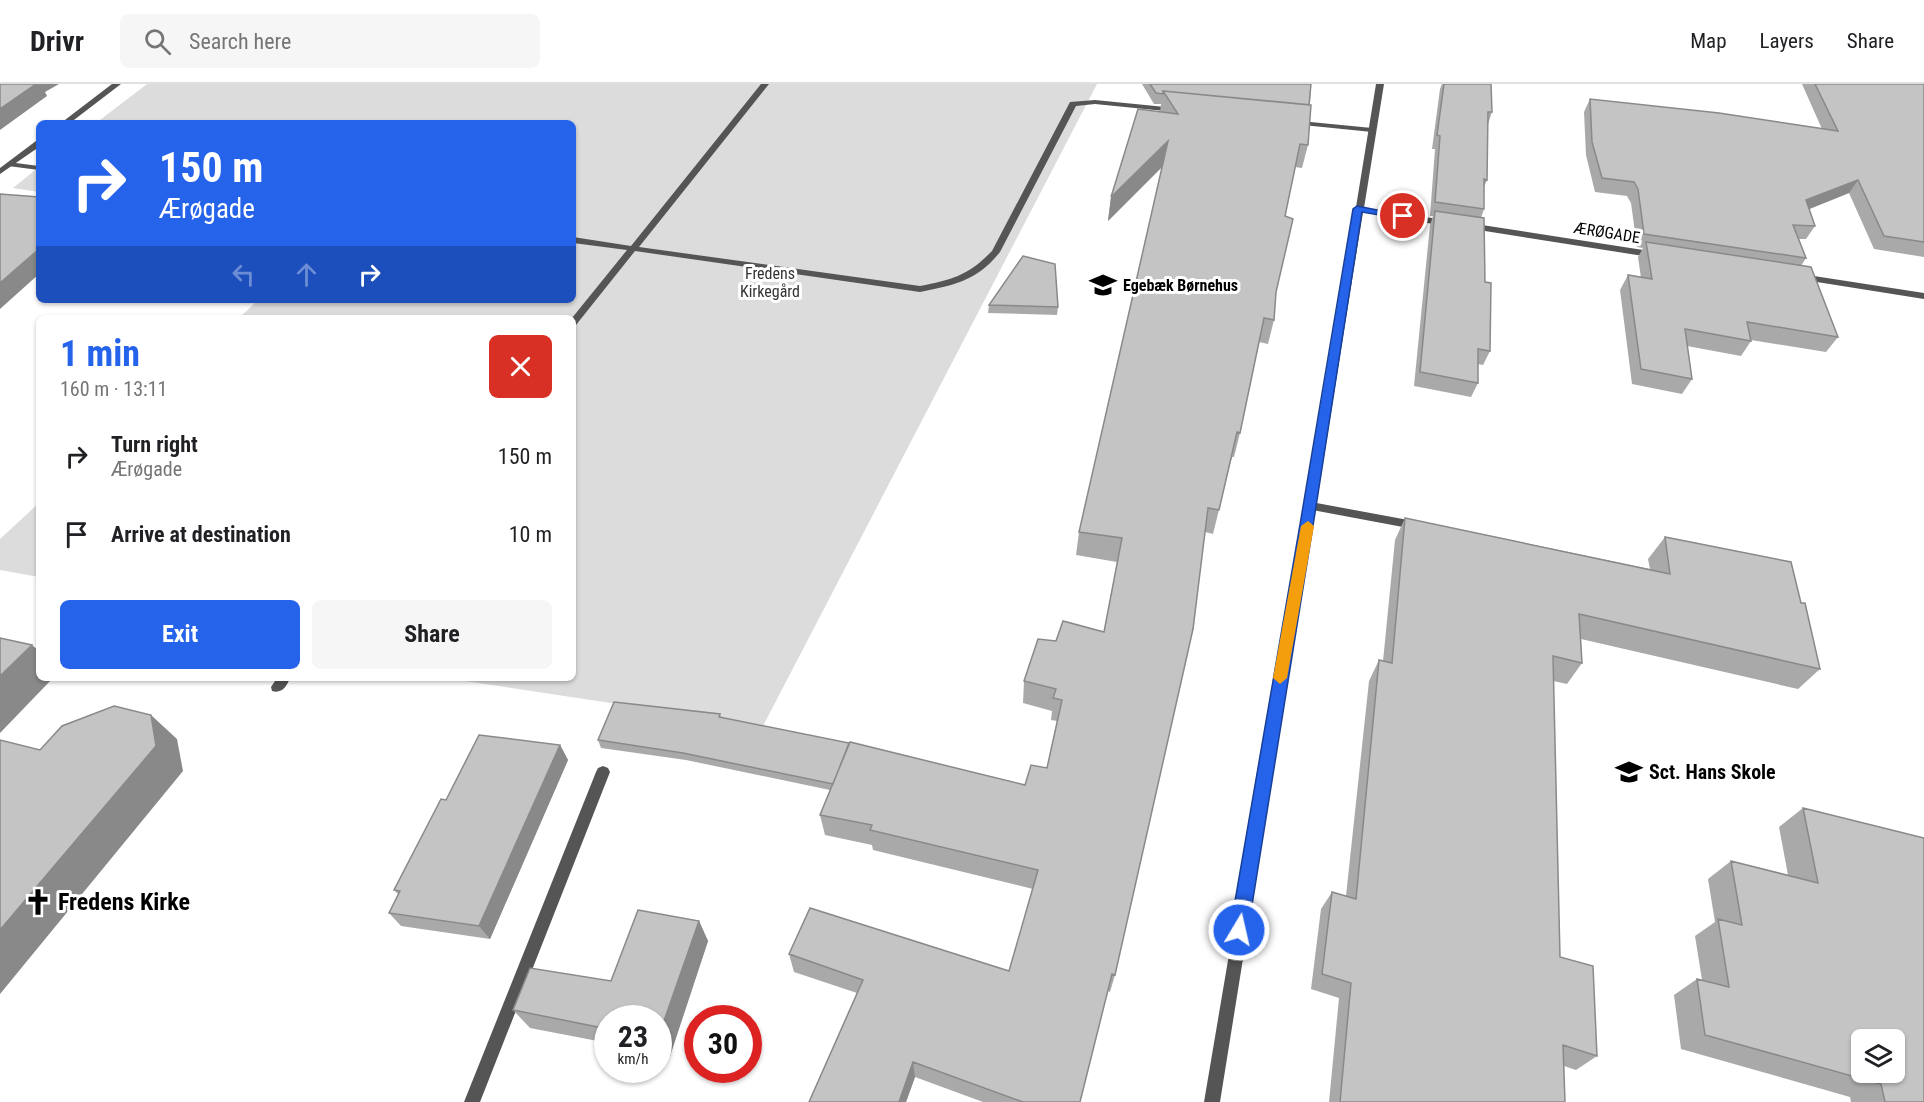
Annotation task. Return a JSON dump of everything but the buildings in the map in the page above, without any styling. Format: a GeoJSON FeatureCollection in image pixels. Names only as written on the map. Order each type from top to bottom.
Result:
{"type":"FeatureCollection","features":[{"type":"Feature","properties":{"kind":"street"},"geometry":{"type":"LineString","coordinates":[[69,120],[117,84]]}},
{"type":"Feature","properties":{"kind":"street"},"geometry":{"type":"LineString","coordinates":[[576,318],[765,84]]}},
{"type":"Feature","properties":{"kind":"street"},"geometry":{"type":"LineString","coordinates":[[1212,1102],[1287,636],[1311,506],[1357,209],[1380,84]]}},
{"type":"Feature","properties":{"kind":"street"},"geometry":{"type":"LineString","coordinates":[[576,240],[920,289],[978,273],[996,252],[1073,104],[1095,102],[1187,111]]}},
{"type":"Feature","properties":{"kind":"street"},"geometry":{"type":"LineString","coordinates":[[1280,121],[1372,130]]}},
{"type":"Feature","properties":{"kind":"street"},"geometry":{"type":"LineString","coordinates":[[0,172],[36,145]]}},
{"type":"Feature","properties":{"kind":"street"},"geometry":{"type":"LineString","coordinates":[[11,164],[36,168]]}},
{"type":"Feature","properties":{"kind":"street"},"geometry":{"type":"LineString","coordinates":[[1357,209],[1450,223]]}},
{"type":"Feature","properties":{"kind":"street","name":"ÆRØGADE"},"geometry":{"type":"LineString","coordinates":[[1461,225],[1669,257]]}},
{"type":"Feature","properties":{"kind":"street"},"geometry":{"type":"LineString","coordinates":[[1785,275],[1924,296]]}},
{"type":"Feature","properties":{"kind":"street"},"geometry":{"type":"LineString","coordinates":[[1311,506],[1436,529]]}},
{"type":"Feature","properties":{"kind":"street"},"geometry":{"type":"LineString","coordinates":[[472,1102],[603,772]]}},
{"type":"Feature","properties":{"kind":"green space","name":"Fredens Kirkegård"},"geometry":{"type":"Polygon","coordinates":[[[147,84],[1097,84],[763,726],[466,681],[576,681],[576,315],[242,315],[255,303],[576,303],[576,120],[100,120],[147,84]]]}},
{"type":"Feature","properties":{"kind":"green space"},"geometry":{"type":"Polygon","coordinates":[[[36,169],[36,192],[13,188],[36,169]]]}},
{"type":"Feature","properties":{"kind":"green space"},"geometry":{"type":"Polygon","coordinates":[[[36,506],[36,576],[0,570],[0,539],[36,506]]]}},
{"type":"Feature","properties":{"kind":"slow traffic"},"geometry":{"type":"LineString","coordinates":[[1280,678],[1308,526]]}},
{"type":"Feature","properties":{"kind":"place","name":"Egebæk Børnehus"},"geometry":{"type":"Point","coordinates":[1103,285]}},
{"type":"Feature","properties":{"kind":"place","name":"Sct. Hans Skole"},"geometry":{"type":"Point","coordinates":[1629,772]}},
{"type":"Feature","properties":{"kind":"place","name":"Fredens Kirke"},"geometry":{"type":"Point","coordinates":[38,902]}},
{"type":"Feature","properties":{"kind":"route"},"geometry":{"type":"LineString","coordinates":[[1239,930],[1293,601],[1311,506],[1357,209],[1403,216]]}}]}
